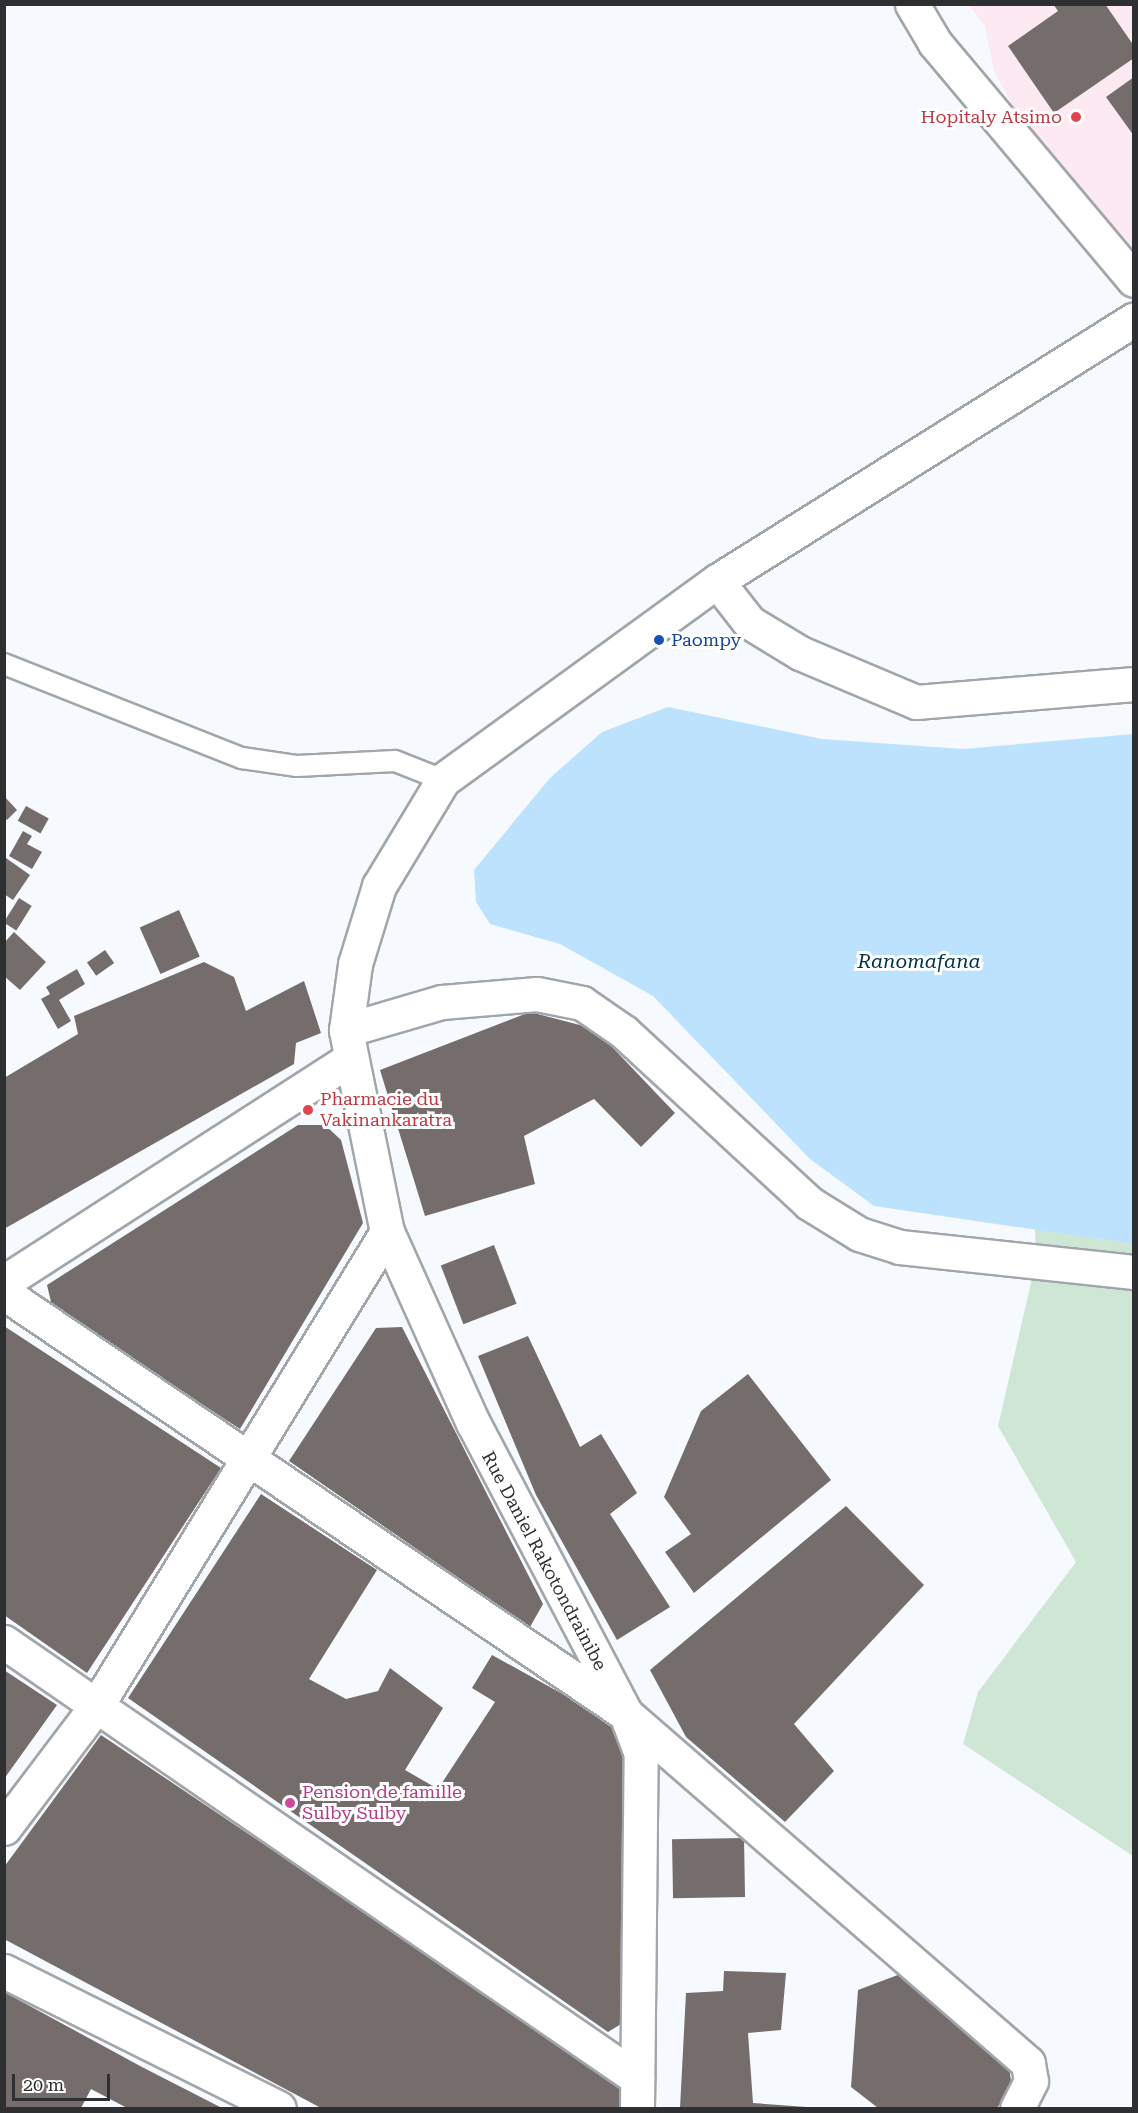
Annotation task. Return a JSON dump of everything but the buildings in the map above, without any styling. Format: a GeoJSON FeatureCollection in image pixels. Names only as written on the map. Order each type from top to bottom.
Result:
{"type":"FeatureCollection","features":[{"type":"Feature","properties":{"kind":"street"},"geometry":{"type":"LineString","coordinates":[[912,4],[935,43],[1134,280]]}},
{"type":"Feature","properties":{"kind":"street"},"geometry":{"type":"LineString","coordinates":[[443,780],[717,581],[1134,319]]}},
{"type":"Feature","properties":{"kind":"street"},"geometry":{"type":"LineString","coordinates":[[717,581],[759,628],[800,653],[916,702],[1134,684]]}},
{"type":"Feature","properties":{"kind":"street","name":"Rue Daniel Rakotondrainibe"},"geometry":{"type":"LineString","coordinates":[[443,780],[379,886],[355,964],[348,1044],[387,1232],[472,1423],[626,1714],[641,1754],[637,2093]]}},
{"type":"Feature","properties":{"kind":"street"},"geometry":{"type":"LineString","coordinates":[[4,1282],[348,1044],[442,1002],[537,994],[582,1003],[624,1032],[809,1203],[859,1234],[900,1247],[1134,1272]]}},
{"type":"Feature","properties":{"kind":"street"},"geometry":{"type":"LineString","coordinates":[[4,1828],[97,1705],[251,1461],[387,1232]]}},
{"type":"Feature","properties":{"kind":"street"},"geometry":{"type":"LineString","coordinates":[[4,1293],[626,1714],[1028,2062],[1030,2081],[1017,2109]]}},
{"type":"Feature","properties":{"kind":"street"},"geometry":{"type":"LineString","coordinates":[[4,1642],[97,1705],[637,2093]]}},
{"type":"Feature","properties":{"kind":"street"},"geometry":{"type":"LineString","coordinates":[[4,1971],[265,2105]]}},
{"type":"Feature","properties":{"kind":"lane"},"geometry":{"type":"LineString","coordinates":[[4,664],[242,758],[297,766],[396,761],[443,780]]}},
{"type":"Feature","properties":{"kind":"shaded area","name":"Hopitaly Atsimo"},"geometry":{"type":"Polygon","coordinates":[[[969,5],[1133,5],[1133,256],[1045,163],[994,71],[985,26],[969,5]]]}},
{"type":"Feature","properties":{"kind":"green space"},"geometry":{"type":"Polygon","coordinates":[[[1035,1229],[1133,1244],[1133,1856],[963,1744],[978,1692],[1076,1562],[998,1426],[1036,1261],[1035,1229]]]}},
{"type":"Feature","properties":{"kind":"water","name":"Ranomafana"},"geometry":{"type":"Polygon","coordinates":[[[668,707],[822,739],[963,749],[1133,734],[1133,1244],[874,1206],[810,1159],[653,996],[560,944],[490,924],[476,902],[474,870],[550,778],[602,732],[668,707]]]}},
{"type":"Feature","properties":{"kind":"place","name":"Hopitaly Atsimo"},"geometry":{"type":"Point","coordinates":[1076,117]}},
{"type":"Feature","properties":{"kind":"place","name":"Paompy"},"geometry":{"type":"Point","coordinates":[659,640]}},
{"type":"Feature","properties":{"kind":"place","name":"Pharmacie du Vakinankaratra"},"geometry":{"type":"Point","coordinates":[308,1110]}},
{"type":"Feature","properties":{"kind":"place","name":"Pension de famille Sulby Sulby"},"geometry":{"type":"Point","coordinates":[290,1803]}}]}
